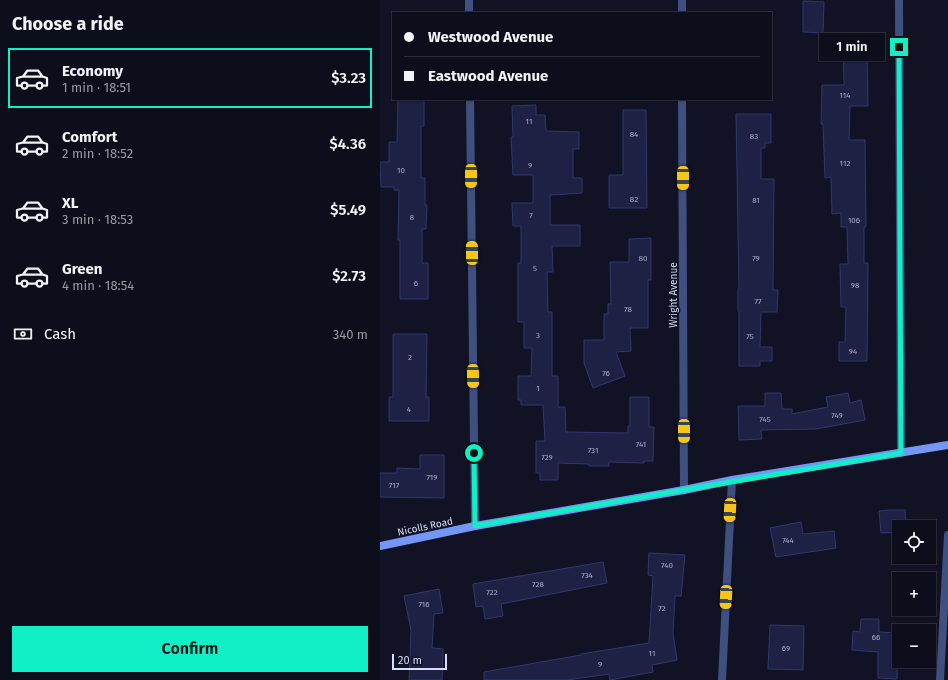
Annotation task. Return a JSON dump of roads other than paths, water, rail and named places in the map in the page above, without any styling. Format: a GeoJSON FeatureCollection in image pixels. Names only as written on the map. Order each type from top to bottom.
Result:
{"type":"FeatureCollection","features":[{"type":"Feature","properties":{"kind":"street"},"geometry":{"type":"LineString","coordinates":[[469,0],[469,12]]}},
{"type":"Feature","properties":{"kind":"street"},"geometry":{"type":"LineString","coordinates":[[682,0],[682,12]]}},
{"type":"Feature","properties":{"kind":"street"},"geometry":{"type":"LineString","coordinates":[[899,0],[901,453]]}},
{"type":"Feature","properties":{"kind":"street"},"geometry":{"type":"LineString","coordinates":[[470,100],[475,526]]}},
{"type":"Feature","properties":{"kind":"street","name":"Wright Avenue"},"geometry":{"type":"LineString","coordinates":[[682,100],[684,490]]}},
{"type":"Feature","properties":{"kind":"street","name":"Nicolls Road"},"geometry":{"type":"LineString","coordinates":[[380,546],[475,526],[684,490],[732,480],[948,445]]}},
{"type":"Feature","properties":{"kind":"street"},"geometry":{"type":"LineString","coordinates":[[722,680],[732,480]]}},
{"type":"Feature","properties":{"kind":"street"},"geometry":{"type":"LineString","coordinates":[[940,680],[948,535]]}}]}
